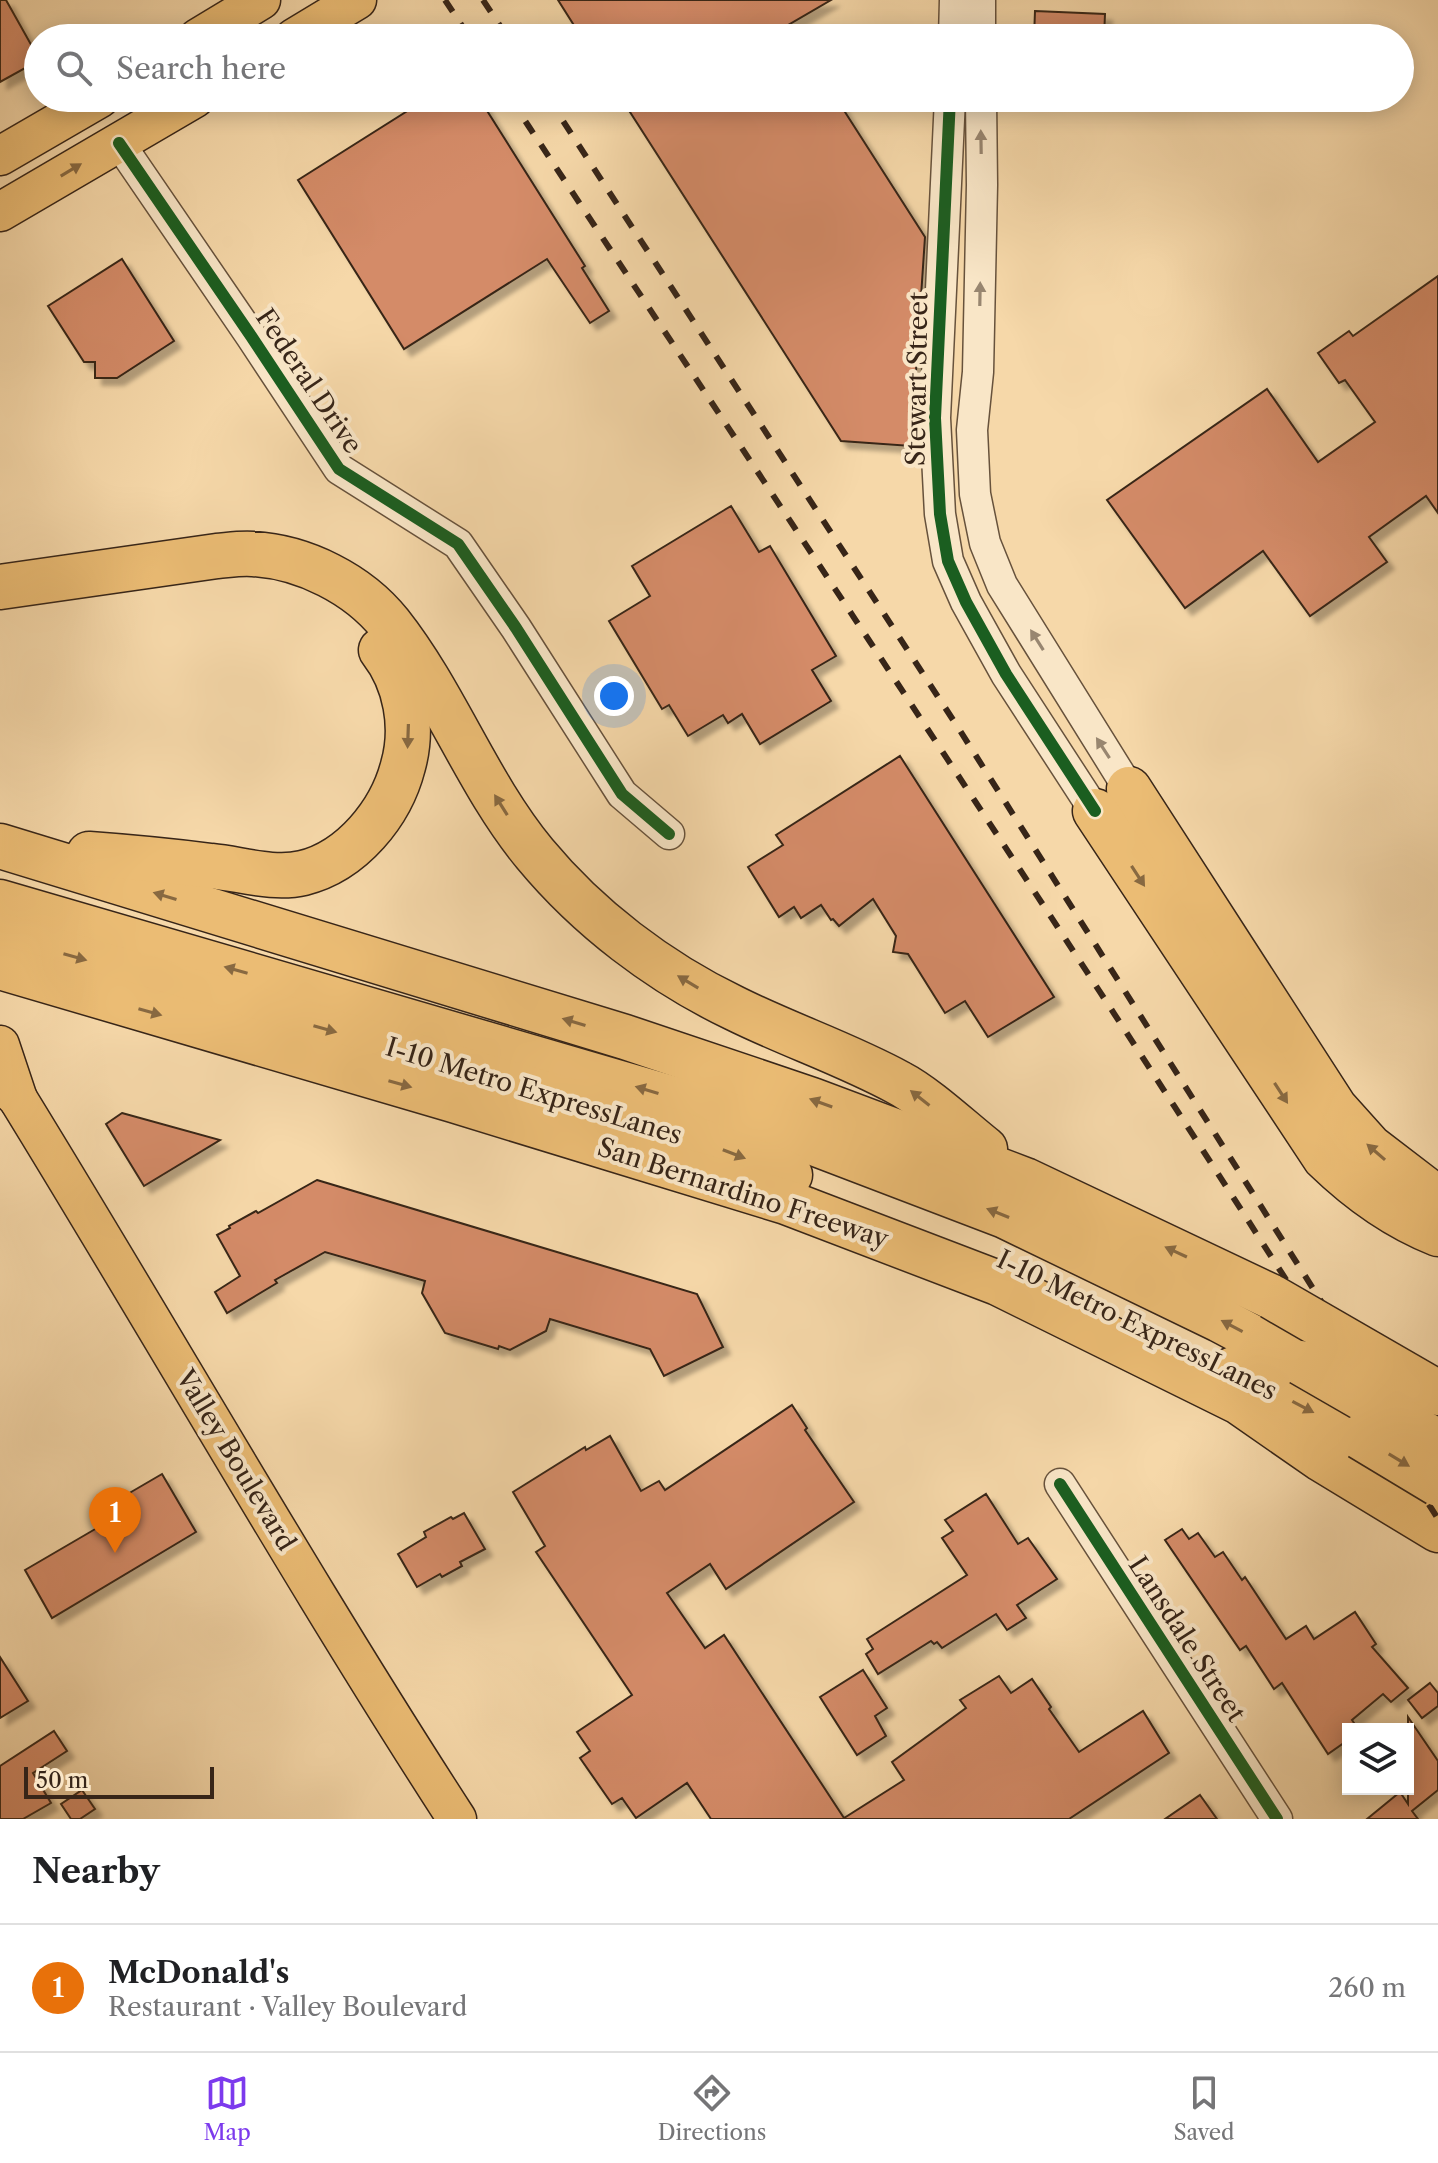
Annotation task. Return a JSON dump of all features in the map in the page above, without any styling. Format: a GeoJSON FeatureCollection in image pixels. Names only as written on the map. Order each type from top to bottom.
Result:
{"type":"FeatureCollection","features":[{"type":"Feature","properties":{"kind":"highway"},"geometry":{"type":"LineString","coordinates":[[0,587],[217,556],[253,554],[305,565],[332,576],[354,590],[388,622],[412,656],[505,813],[534,853],[608,927],[648,957],[731,1007],[902,1084],[1025,1180]]}},
{"type":"Feature","properties":{"kind":"highway"},"geometry":{"type":"LineString","coordinates":[[0,613],[239,581],[276,583],[305,591],[339,607],[369,633],[390,661],[408,716],[407,751],[398,787],[380,817],[349,849],[304,873],[278,876],[174,861],[0,846]]}},
{"type":"Feature","properties":{"kind":"highway"},"geometry":{"type":"LineString","coordinates":[[1112,800],[1335,1108],[1370,1147],[1438,1199]]}},
{"type":"Feature","properties":{"kind":"highway"},"geometry":{"type":"LineString","coordinates":[[1112,800],[1325,1158],[1354,1186],[1417,1226],[1438,1234]]}},
{"type":"Feature","properties":{"kind":"highway"},"geometry":{"type":"LineString","coordinates":[[0,846],[625,1037],[839,1109],[1025,1180],[1272,1297],[1438,1393]]}},
{"type":"Feature","properties":{"kind":"highway","name":"I-10 Metro ExpressLanes"},"geometry":{"type":"LineString","coordinates":[[0,902],[777,1129],[1005,1216],[1220,1320],[1438,1442]]}},
{"type":"Feature","properties":{"kind":"highway","name":"I-10 Metro ExpressLanes"},"geometry":{"type":"LineString","coordinates":[[12,974],[674,1131],[982,1249],[1158,1329],[1360,1437],[1438,1484]]}},
{"type":"Feature","properties":{"kind":"highway","name":"San Bernardino Freeway"},"geometry":{"type":"LineString","coordinates":[[12,974],[438,1095],[771,1198],[998,1283],[1239,1402],[1321,1459],[1438,1530]]}},
{"type":"Feature","properties":{"kind":"main road"},"geometry":{"type":"LineString","coordinates":[[221,24],[261,0]]}},
{"type":"Feature","properties":{"kind":"main road"},"geometry":{"type":"LineString","coordinates":[[317,24],[357,0]]}},
{"type":"Feature","properties":{"kind":"main road"},"geometry":{"type":"LineString","coordinates":[[0,156],[76,112]]}},
{"type":"Feature","properties":{"kind":"main road"},"geometry":{"type":"LineString","coordinates":[[0,212],[171,112]]}},
{"type":"Feature","properties":{"kind":"main road","name":"Valley Boulevard"},"geometry":{"type":"LineString","coordinates":[[0,1045],[9,1089],[193,1386],[384,1707],[457,1819]]}},
{"type":"Feature","properties":{"kind":"street"},"geometry":{"type":"LineString","coordinates":[[954,24],[955,0]]}},
{"type":"Feature","properties":{"kind":"street"},"geometry":{"type":"LineString","coordinates":[[980,0],[980,24]]}},
{"type":"Feature","properties":{"kind":"street","name":"Stewart Street"},"geometry":{"type":"LineString","coordinates":[[949,112],[935,418],[940,514],[948,561],[966,602],[1006,674],[1112,800]]}},
{"type":"Feature","properties":{"kind":"street"},"geometry":{"type":"LineString","coordinates":[[981,112],[978,372],[972,430],[975,494],[985,543],[1002,585],[1112,800]]}},
{"type":"Feature","properties":{"kind":"street","name":"Federal Drive"},"geometry":{"type":"LineString","coordinates":[[119,143],[339,469],[458,544],[516,628],[622,794],[669,834]]}},
{"type":"Feature","properties":{"kind":"street","name":"Lansdale Street"},"geometry":{"type":"LineString","coordinates":[[1060,1484],[1277,1819]]}},
{"type":"Feature","properties":{"kind":"building"},"geometry":{"type":"Polygon","coordinates":[[[0,0],[6,0],[24,32],[24,69],[0,82],[0,0]]]}},
{"type":"Feature","properties":{"kind":"building"},"geometry":{"type":"Polygon","coordinates":[[[558,0],[831,0],[790,24],[573,24],[558,0]]]}},
{"type":"Feature","properties":{"kind":"building"},"geometry":{"type":"Polygon","coordinates":[[[1035,11],[1105,14],[1105,24],[1035,24],[1035,11]]]}},
{"type":"Feature","properties":{"kind":"building"},"geometry":{"type":"Polygon","coordinates":[[[406,112],[488,112],[585,266],[582,268],[609,311],[590,323],[547,259],[404,349],[298,180],[406,112]]]}},
{"type":"Feature","properties":{"kind":"building"},"geometry":{"type":"Polygon","coordinates":[[[630,112],[845,112],[925,237],[911,446],[841,441],[630,112]]]}},
{"type":"Feature","properties":{"kind":"building"},"geometry":{"type":"Polygon","coordinates":[[[122,259],[174,341],[117,378],[95,378],[95,362],[84,362],[48,306],[122,259]]]}},
{"type":"Feature","properties":{"kind":"building"},"geometry":{"type":"Polygon","coordinates":[[[1438,276],[1438,513],[1426,496],[1369,537],[1387,562],[1310,616],[1263,551],[1185,608],[1107,500],[1267,389],[1318,462],[1375,422],[1345,380],[1339,383],[1318,353],[1349,331],[1353,336],[1438,276]]]}},
{"type":"Feature","properties":{"kind":"building"},"geometry":{"type":"Polygon","coordinates":[[[731,506],[759,552],[770,546],[836,656],[812,670],[831,701],[760,744],[742,714],[728,723],[723,715],[688,736],[669,705],[662,709],[609,621],[650,596],[632,566],[731,506]]]}},
{"type":"Feature","properties":{"kind":"building"},"geometry":{"type":"Polygon","coordinates":[[[900,756],[1054,997],[988,1037],[965,1001],[945,1013],[908,954],[893,952],[896,936],[873,899],[839,926],[821,905],[801,918],[794,907],[779,917],[748,867],[783,845],[776,835],[900,756]]]}},
{"type":"Feature","properties":{"kind":"building"},"geometry":{"type":"Polygon","coordinates":[[[122,1113],[220,1140],[144,1186],[106,1124],[122,1113]]]}},
{"type":"Feature","properties":{"kind":"building"},"geometry":{"type":"Polygon","coordinates":[[[317,1180],[697,1294],[723,1347],[664,1376],[650,1349],[550,1319],[546,1331],[510,1350],[499,1346],[498,1349],[445,1333],[422,1293],[425,1281],[325,1252],[275,1280],[277,1283],[227,1313],[215,1292],[240,1276],[217,1235],[317,1180]]]}},
{"type":"Feature","properties":{"kind":"building"},"geometry":{"type":"Polygon","coordinates":[[[792,1405],[807,1428],[805,1430],[854,1502],[726,1589],[710,1564],[667,1593],[705,1648],[724,1635],[844,1818],[904,1780],[892,1762],[966,1708],[960,1700],[999,1676],[1011,1693],[1032,1679],[1079,1752],[1143,1711],[1169,1753],[1069,1819],[711,1819],[687,1783],[636,1818],[622,1798],[612,1804],[580,1758],[590,1751],[577,1732],[632,1695],[536,1552],[545,1546],[513,1492],[585,1447],[586,1450],[610,1436],[641,1491],[659,1481],[665,1490],[792,1405]]]}},
{"type":"Feature","properties":{"kind":"building"},"geometry":{"type":"Polygon","coordinates":[[[162,1474],[196,1532],[52,1618],[25,1570],[121,1514],[114,1502],[162,1474]]]}},
{"type":"Feature","properties":{"kind":"building"},"geometry":{"type":"Polygon","coordinates":[[[986,1494],[1018,1544],[1028,1538],[1057,1579],[1017,1605],[1026,1618],[1007,1630],[996,1614],[942,1648],[931,1641],[878,1674],[866,1654],[873,1649],[867,1639],[967,1575],[942,1538],[953,1531],[945,1520],[986,1494]]]}},
{"type":"Feature","properties":{"kind":"building"},"geometry":{"type":"Polygon","coordinates":[[[464,1513],[485,1549],[460,1562],[462,1566],[417,1587],[398,1554],[426,1537],[424,1532],[464,1513]]]}},
{"type":"Feature","properties":{"kind":"building"},"geometry":{"type":"Polygon","coordinates":[[[1182,1529],[1189,1539],[1198,1533],[1215,1557],[1223,1552],[1242,1580],[1245,1577],[1286,1639],[1306,1626],[1314,1639],[1355,1612],[1376,1644],[1372,1647],[1408,1688],[1391,1702],[1383,1694],[1352,1720],[1354,1723],[1342,1723],[1342,1744],[1328,1754],[1282,1683],[1274,1689],[1246,1646],[1240,1650],[1165,1540],[1182,1529]]]}},
{"type":"Feature","properties":{"kind":"building"},"geometry":{"type":"Polygon","coordinates":[[[0,1657],[28,1701],[0,1718],[0,1657]]]}},
{"type":"Feature","properties":{"kind":"building"},"geometry":{"type":"Polygon","coordinates":[[[863,1670],[887,1708],[875,1716],[886,1736],[857,1755],[820,1697],[863,1670]]]}},
{"type":"Feature","properties":{"kind":"building"},"geometry":{"type":"Polygon","coordinates":[[[1430,1683],[1438,1693],[1438,1706],[1422,1718],[1408,1700],[1430,1683]]]}},
{"type":"Feature","properties":{"kind":"building"},"geometry":{"type":"Polygon","coordinates":[[[1414,1726],[1438,1761],[1438,1790],[1412,1811],[1418,1819],[1367,1819],[1396,1795],[1402,1795],[1408,1804],[1408,1795],[1414,1795],[1414,1726]]]}},
{"type":"Feature","properties":{"kind":"building"},"geometry":{"type":"Polygon","coordinates":[[[54,1731],[67,1751],[33,1773],[51,1803],[23,1819],[0,1819],[0,1766],[54,1731]]]}},
{"type":"Feature","properties":{"kind":"building"},"geometry":{"type":"Polygon","coordinates":[[[82,1790],[95,1809],[80,1819],[71,1819],[61,1804],[82,1790]]]}},
{"type":"Feature","properties":{"kind":"building"},"geometry":{"type":"Polygon","coordinates":[[[1200,1795],[1217,1819],[1165,1819],[1200,1795]]]}},
{"type":"Feature","properties":{"kind":"railway"},"geometry":{"type":"LineString","coordinates":[[445,0],[461,24]]}},
{"type":"Feature","properties":{"kind":"railway"},"geometry":{"type":"LineString","coordinates":[[483,0],[499,24]]}},
{"type":"Feature","properties":{"kind":"railway"},"geometry":{"type":"LineString","coordinates":[[519,112],[1094,983],[1438,1519]]}},
{"type":"Feature","properties":{"kind":"railway"},"geometry":{"type":"LineString","coordinates":[[557,112],[959,729],[1438,1486]]}},
{"type":"Feature","properties":{"kind":"cycle path"},"geometry":{"type":"LineString","coordinates":[[949,112],[935,418],[940,514],[948,561],[966,602],[1006,674],[1095,811]]}},
{"type":"Feature","properties":{"kind":"cycle path"},"geometry":{"type":"LineString","coordinates":[[119,143],[339,469],[458,544],[516,628],[622,794],[669,834]]}},
{"type":"Feature","properties":{"kind":"cycle path"},"geometry":{"type":"LineString","coordinates":[[1060,1484],[1277,1819]]}},
{"type":"Feature","properties":{"kind":"place","name":"McDonald's"},"geometry":{"type":"Point","coordinates":[115,1553]}}]}
